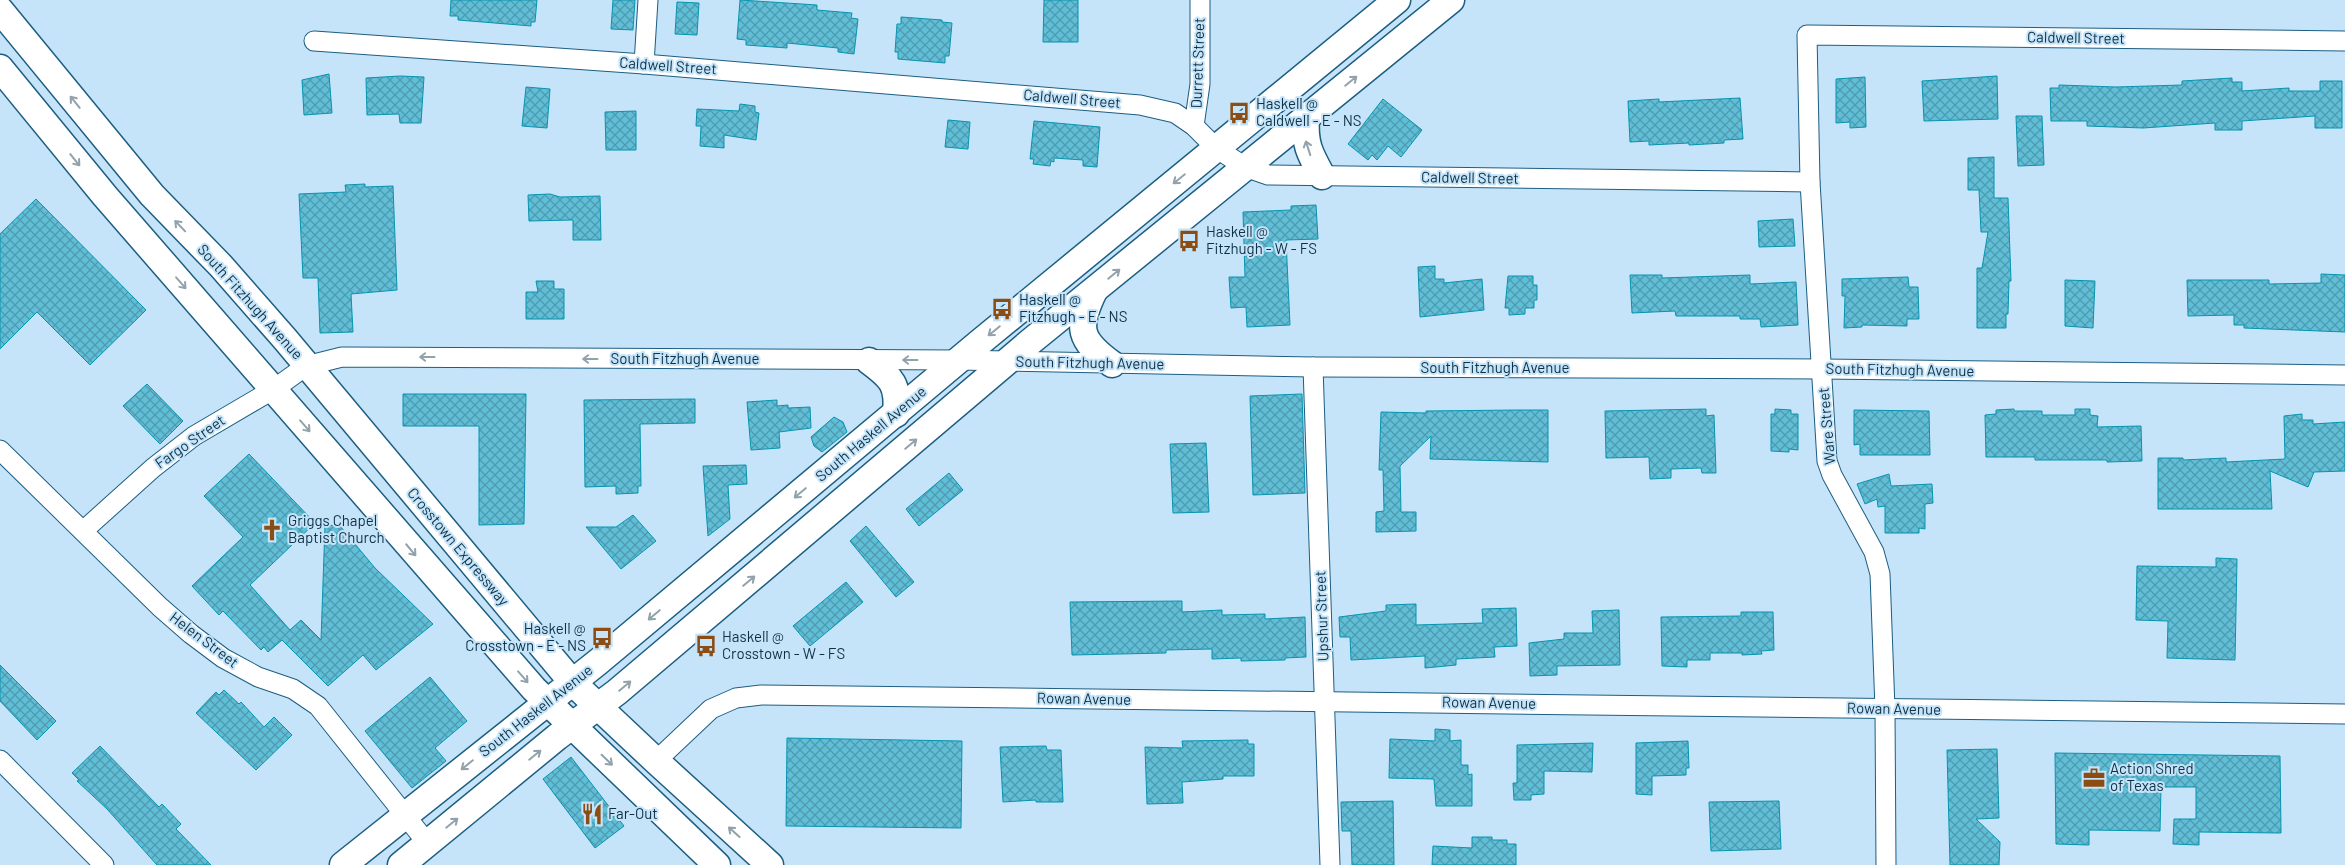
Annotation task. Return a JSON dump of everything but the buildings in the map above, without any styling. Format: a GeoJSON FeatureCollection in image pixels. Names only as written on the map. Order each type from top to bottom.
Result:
{"type":"FeatureCollection","features":[{"type":"Feature","properties":{"kind":"main road","name":"South Haskell Avenue"},"geometry":{"type":"LineString","coordinates":[[343,865],[572,682],[896,414],[958,360],[1397,0]]}},
{"type":"Feature","properties":{"kind":"main road"},"geometry":{"type":"LineString","coordinates":[[401,865],[597,707],[1009,361],[1451,0]]}},
{"type":"Feature","properties":{"kind":"main road","name":"South Fitzhugh Avenue"},"geometry":{"type":"LineString","coordinates":[[1,11],[152,195],[221,266],[306,366]]}},
{"type":"Feature","properties":{"kind":"main road"},"geometry":{"type":"LineString","coordinates":[[0,68],[105,196],[433,575],[546,702],[717,865]]}},
{"type":"Feature","properties":{"kind":"main road"},"geometry":{"type":"LineString","coordinates":[[1306,118],[1305,134],[1307,149],[1322,176]]}},
{"type":"Feature","properties":{"kind":"main road"},"geometry":{"type":"LineString","coordinates":[[1094,291],[1084,317],[1083,332],[1088,343],[1112,364]]}},
{"type":"Feature","properties":{"kind":"main road"},"geometry":{"type":"LineString","coordinates":[[869,360],[891,379],[898,398],[896,414]]}},
{"type":"Feature","properties":{"kind":"main road","name":"Crosstown Expressway"},"geometry":{"type":"LineString","coordinates":[[306,366],[572,682],[770,865]]}},
{"type":"Feature","properties":{"kind":"street"},"geometry":{"type":"LineString","coordinates":[[644,64],[648,0]]}},
{"type":"Feature","properties":{"kind":"street","name":"Durrett Street"},"geometry":{"type":"LineString","coordinates":[[1194,126],[1200,84],[1200,0]]}},
{"type":"Feature","properties":{"kind":"street","name":"Caldwell Street"},"geometry":{"type":"LineString","coordinates":[[1807,35],[2345,42]]}},
{"type":"Feature","properties":{"kind":"street","name":"Ware Street"},"geometry":{"type":"LineString","coordinates":[[1807,35],[1810,182],[1828,462],[1832,475],[1878,562],[1885,709],[1886,865]]}},
{"type":"Feature","properties":{"kind":"street","name":"Caldwell Street"},"geometry":{"type":"LineString","coordinates":[[314,41],[644,64],[1140,105],[1175,114],[1194,126],[1216,148],[1245,167],[1268,175],[1810,182]]}},
{"type":"Feature","properties":{"kind":"street","name":"South Fitzhugh Avenue"},"geometry":{"type":"LineString","coordinates":[[306,366],[342,357],[958,360],[1313,367],[1822,369],[2345,375]]}},
{"type":"Feature","properties":{"kind":"street","name":"Fargo Street"},"geometry":{"type":"LineString","coordinates":[[83,531],[153,468],[194,436],[274,389],[306,366]]}},
{"type":"Feature","properties":{"kind":"street","name":"Upshur Street"},"geometry":{"type":"LineString","coordinates":[[1313,367],[1330,865]]}},
{"type":"Feature","properties":{"kind":"street","name":"Helen Street"},"geometry":{"type":"LineString","coordinates":[[0,450],[160,607],[207,646],[230,662],[258,677],[293,690],[318,706],[428,844]]}},
{"type":"Feature","properties":{"kind":"street","name":"Rowan Avenue"},"geometry":{"type":"LineString","coordinates":[[656,761],[712,709],[736,698],[761,695],[2345,714]]}},
{"type":"Feature","properties":{"kind":"street"},"geometry":{"type":"LineString","coordinates":[[0,760],[104,865]]}},
{"type":"Feature","properties":{"kind":"place","name":"Haskell @ Caldwell - E - NS"},"geometry":{"type":"Point","coordinates":[1239,113]}},
{"type":"Feature","properties":{"kind":"place","name":"Haskell @ Fitzhugh - W - FS"},"geometry":{"type":"Point","coordinates":[1189,241]}},
{"type":"Feature","properties":{"kind":"place","name":"Haskell @ Fitzhugh - E - NS"},"geometry":{"type":"Point","coordinates":[1002,309]}},
{"type":"Feature","properties":{"kind":"place","name":"Griggs Chapel Baptist Church"},"geometry":{"type":"Point","coordinates":[272,530]}},
{"type":"Feature","properties":{"kind":"place","name":"Haskell @ Crosstown - E - NS"},"geometry":{"type":"Point","coordinates":[602,638]}},
{"type":"Feature","properties":{"kind":"place","name":"Haskell @ Crosstown - W - FS"},"geometry":{"type":"Point","coordinates":[706,646]}},
{"type":"Feature","properties":{"kind":"place","name":"Action Shred of Texas"},"geometry":{"type":"Point","coordinates":[2094,778]}},
{"type":"Feature","properties":{"kind":"place","name":"Far-Out"},"geometry":{"type":"Point","coordinates":[592,814]}}]}
